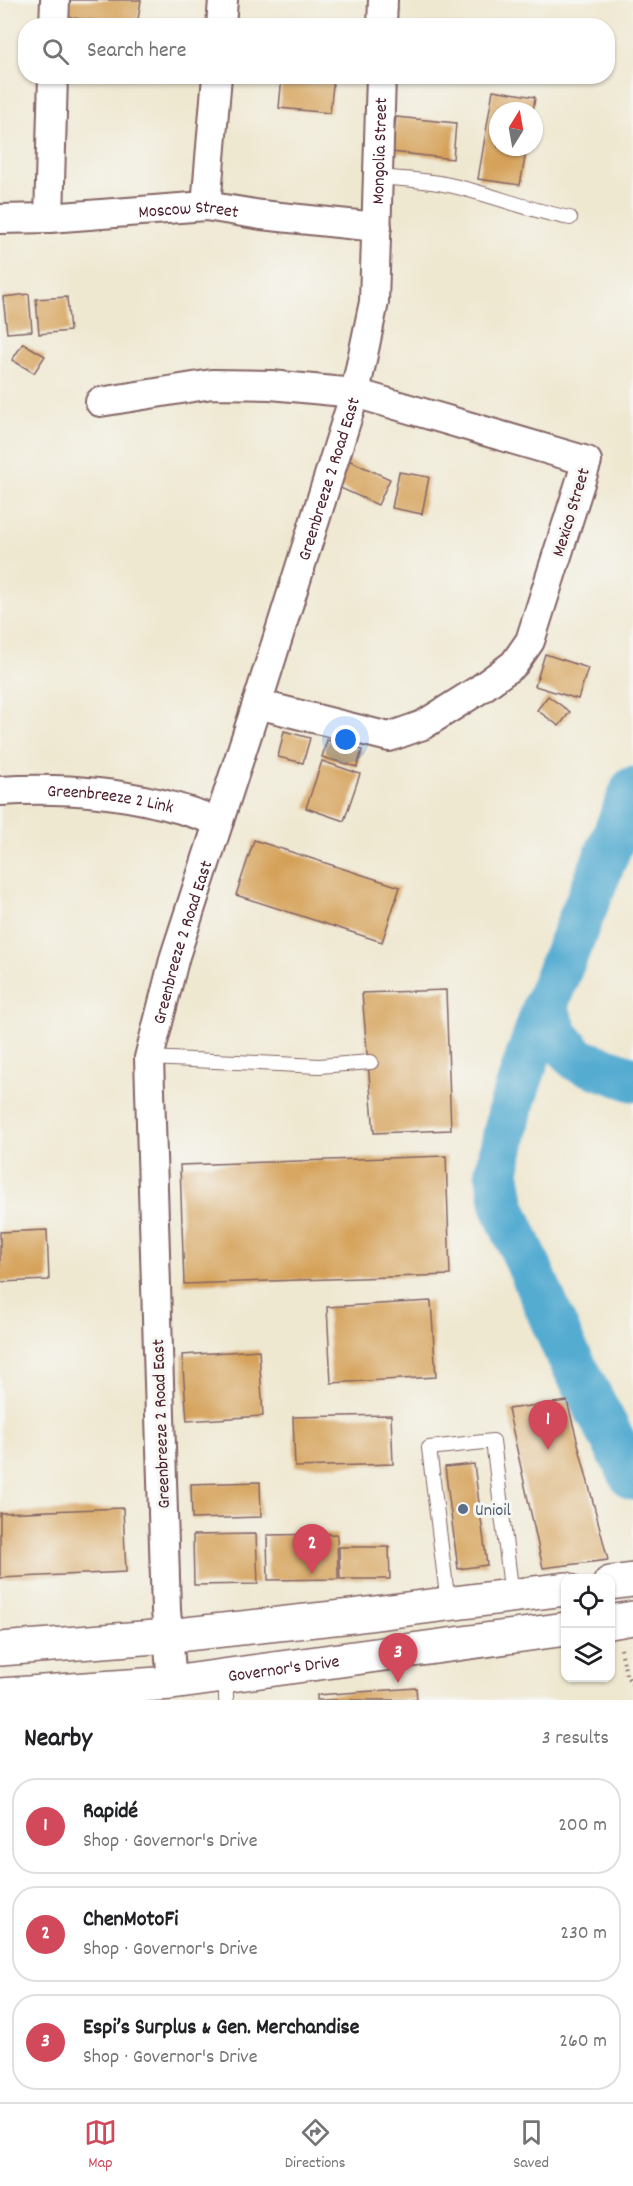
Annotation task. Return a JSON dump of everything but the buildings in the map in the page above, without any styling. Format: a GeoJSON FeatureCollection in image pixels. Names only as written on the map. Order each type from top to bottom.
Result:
{"type":"FeatureCollection","features":[{"type":"Feature","properties":{"kind":"main road"},"geometry":{"type":"LineString","coordinates":[[615,1582],[633,1580]]}},
{"type":"Feature","properties":{"kind":"main road"},"geometry":{"type":"LineString","coordinates":[[0,1649],[168,1636],[561,1590]]}},
{"type":"Feature","properties":{"kind":"main road","name":"Governor's Drive"},"geometry":{"type":"LineString","coordinates":[[0,1695],[99,1694],[172,1683],[226,1688],[561,1630]]}},
{"type":"Feature","properties":{"kind":"street"},"geometry":{"type":"LineString","coordinates":[[54,18],[55,0]]}},
{"type":"Feature","properties":{"kind":"street"},"geometry":{"type":"LineString","coordinates":[[222,18],[223,0]]}},
{"type":"Feature","properties":{"kind":"street"},"geometry":{"type":"LineString","coordinates":[[382,18],[383,0]]}},
{"type":"Feature","properties":{"kind":"street"},"geometry":{"type":"LineString","coordinates":[[50,218],[53,84]]}},
{"type":"Feature","properties":{"kind":"street"},"geometry":{"type":"LineString","coordinates":[[206,206],[215,84]]}},
{"type":"Feature","properties":{"kind":"street","name":"Mongolia Street"},"geometry":{"type":"LineString","coordinates":[[377,226],[381,84]]}},
{"type":"Feature","properties":{"kind":"street","name":"Moscow Street"},"geometry":{"type":"LineString","coordinates":[[0,219],[50,218],[206,206],[261,215],[377,226]]}},
{"type":"Feature","properties":{"kind":"street","name":"Greenbreeze 2 Road East"},"geometry":{"type":"LineString","coordinates":[[172,1683],[161,1466],[149,1058],[175,956],[355,393],[375,302],[377,226]]}},
{"type":"Feature","properties":{"kind":"street","name":"Mexico Street"},"geometry":{"type":"LineString","coordinates":[[100,402],[212,384],[271,385],[355,393],[587,461],[530,641],[514,664],[480,689],[423,725],[388,736],[257,704]]}},
{"type":"Feature","properties":{"kind":"street","name":"Greenbreeze 2 Link"},"geometry":{"type":"LineString","coordinates":[[0,791],[100,794],[156,802],[219,821]]}},
{"type":"Feature","properties":{"kind":"lane"},"geometry":{"type":"LineString","coordinates":[[379,177],[440,183],[539,212],[570,218]]}},
{"type":"Feature","properties":{"kind":"lane"},"geometry":{"type":"LineString","coordinates":[[149,1058],[319,1066],[371,1062]]}},
{"type":"Feature","properties":{"kind":"lane"},"geometry":{"type":"LineString","coordinates":[[448,1604],[429,1448],[493,1441],[512,1596]]}},
{"type":"Feature","properties":{"kind":"path"},"geometry":{"type":"LineString","coordinates":[[620,1627],[621,1650],[626,1675],[633,1685]]}},
{"type":"Feature","properties":{"kind":"waterway"},"geometry":{"type":"LineString","coordinates":[[633,789],[545,1006],[511,1107],[497,1171],[503,1206],[564,1347],[633,1478]]}},
{"type":"Feature","properties":{"kind":"waterway"},"geometry":{"type":"LineString","coordinates":[[545,1006],[557,1036],[578,1060],[633,1079]]}},
{"type":"Feature","properties":{"kind":"place","name":"Rapidé"},"geometry":{"type":"Point","coordinates":[548,1450]}},
{"type":"Feature","properties":{"kind":"place","name":"Unioil"},"geometry":{"type":"Point","coordinates":[463,1509]}},
{"type":"Feature","properties":{"kind":"place","name":"ChenMotoFi"},"geometry":{"type":"Point","coordinates":[312,1574]}},
{"type":"Feature","properties":{"kind":"place","name":"Espi’s Surplus & Gen. Merchandise"},"geometry":{"type":"Point","coordinates":[398,1683]}}]}
